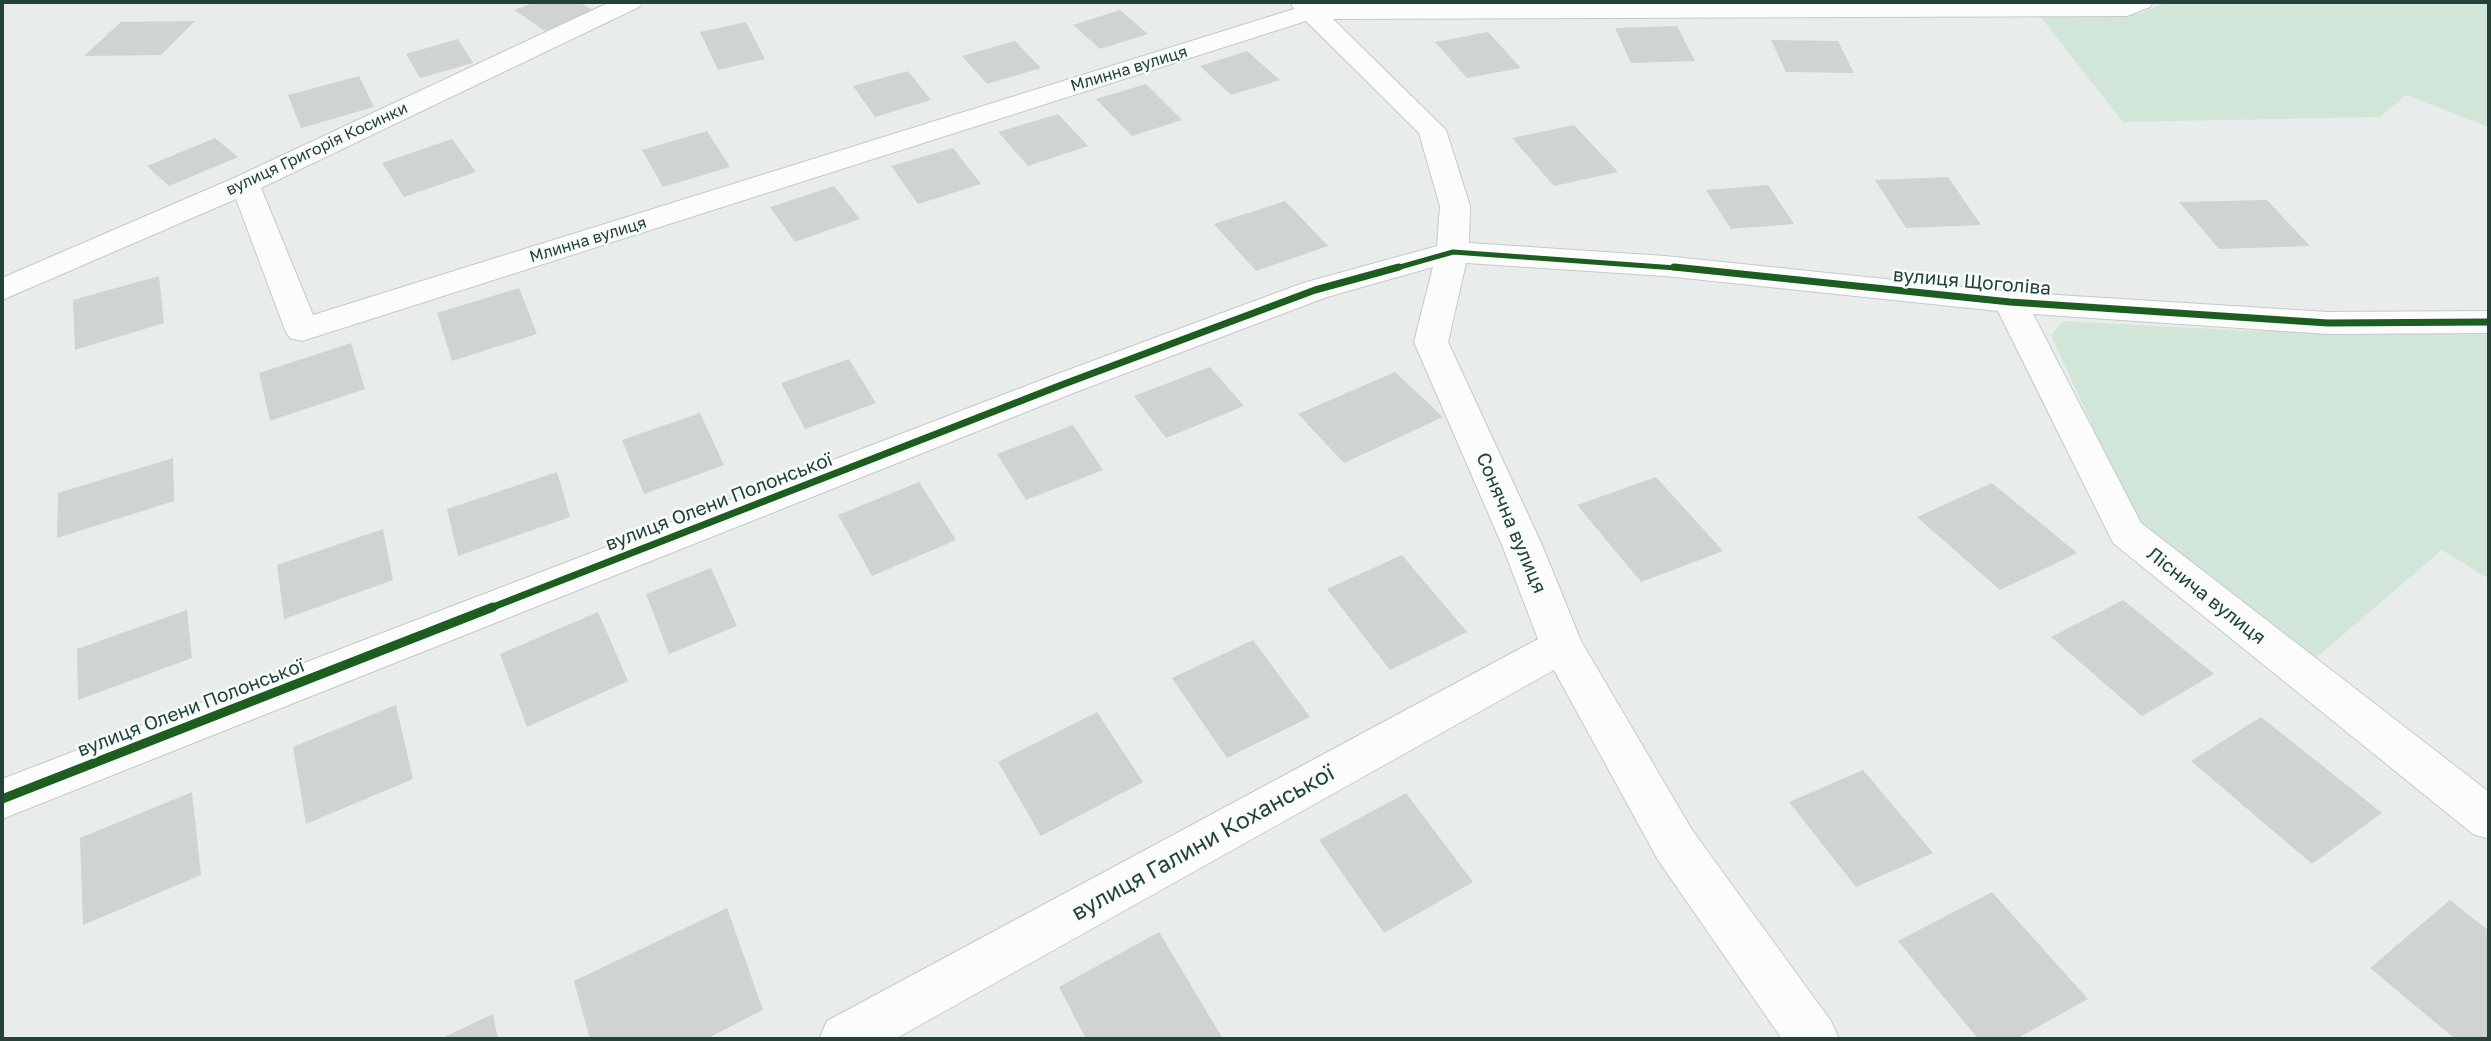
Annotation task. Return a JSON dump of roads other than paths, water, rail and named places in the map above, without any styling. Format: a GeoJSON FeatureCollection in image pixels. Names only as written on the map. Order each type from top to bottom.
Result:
{"type":"FeatureCollection","features":[{"type":"Feature","properties":{"kind":"street","name":"вулиця Григорія Косинки"},"geometry":{"type":"LineString","coordinates":[[2,290],[245,184],[630,2]]}},
{"type":"Feature","properties":{"kind":"street","name":"Млинна вулиця"},"geometry":{"type":"LineString","coordinates":[[245,184],[302,330],[1307,7],[2127,8],[2141,2]]}},
{"type":"Feature","properties":{"kind":"street","name":"Сонячна вулиця"},"geometry":{"type":"LineString","coordinates":[[1307,7],[1432,130],[1455,206],[1453,252],[1431,342],[1522,545],[1562,646],[1675,845],[1813,1039]]}},
{"type":"Feature","properties":{"kind":"street","name":"вулиця Щоголіва"},"geometry":{"type":"LineString","coordinates":[[1453,252],[1665,265],[2010,302],[2328,323],[2489,322]]}},
{"type":"Feature","properties":{"kind":"street","name":"вулиця Олени Полонської"},"geometry":{"type":"LineString","coordinates":[[2,799],[1063,384],[1315,290],[1453,252]]}},
{"type":"Feature","properties":{"kind":"street","name":"Ліснича вулиця"},"geometry":{"type":"LineString","coordinates":[[2010,302],[2127,533],[2489,819]]}},
{"type":"Feature","properties":{"kind":"street","name":"вулиця Галини Коханської"},"geometry":{"type":"LineString","coordinates":[[845,1039],[1562,646]]}}]}
